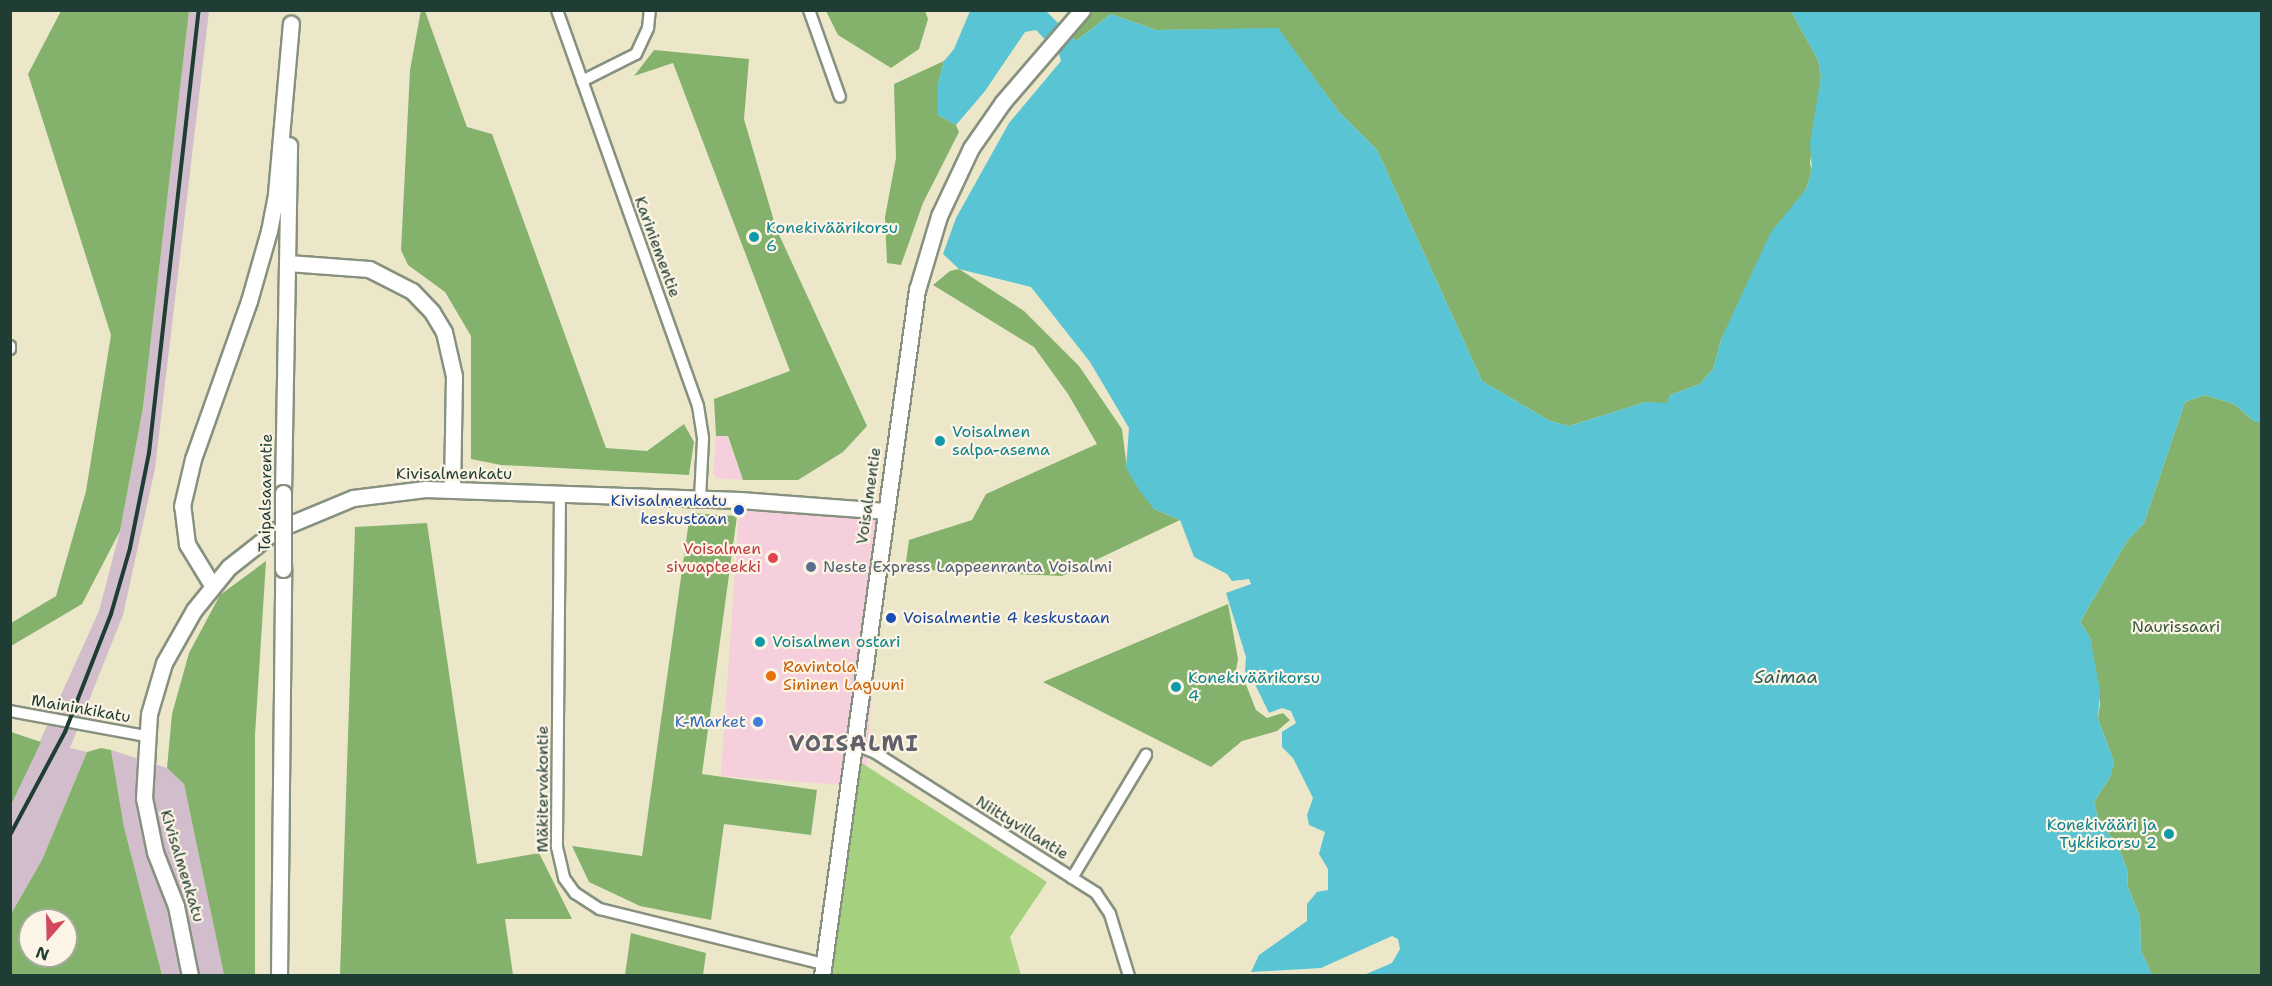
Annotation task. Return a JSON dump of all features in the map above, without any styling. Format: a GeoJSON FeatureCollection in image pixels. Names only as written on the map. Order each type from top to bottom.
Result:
{"type":"FeatureCollection","features":[{"type":"Feature","properties":{"kind":"street","name":"Kariniementie"},"geometry":{"type":"LineString","coordinates":[[557,10],[698,406],[703,439],[700,498]]}},
{"type":"Feature","properties":{"kind":"street"},"geometry":{"type":"LineString","coordinates":[[582,81],[636,54],[648,28],[650,10]]}},
{"type":"Feature","properties":{"kind":"street"},"geometry":{"type":"LineString","coordinates":[[809,10],[840,97]]}},
{"type":"Feature","properties":{"kind":"street","name":"Voisalmentie"},"geometry":{"type":"LineString","coordinates":[[823,970],[917,290],[939,216],[971,148],[1043,55],[1082,10]]}},
{"type":"Feature","properties":{"kind":"street"},"geometry":{"type":"LineString","coordinates":[[212,585],[187,543],[182,506],[193,459],[249,301],[269,231],[276,194],[291,17]]}},
{"type":"Feature","properties":{"kind":"street","name":"Taipalsaarentie"},"geometry":{"type":"LineString","coordinates":[[279,975],[282,568],[291,17]]}},
{"type":"Feature","properties":{"kind":"street"},"geometry":{"type":"LineString","coordinates":[[288,263],[369,268],[412,291],[432,312],[444,332],[454,376],[452,489]]}},
{"type":"Feature","properties":{"kind":"street","name":"Kivisalmenkatu"},"geometry":{"type":"LineString","coordinates":[[190,975],[176,906],[148,827],[144,798],[146,736],[164,663],[212,585],[252,548],[305,515],[375,493],[452,489],[700,498],[885,511]]}},
{"type":"Feature","properties":{"kind":"street","name":"Mäkitervakontie"},"geometry":{"type":"LineString","coordinates":[[560,493],[557,847],[564,878],[586,902],[600,909],[823,970]]}},
{"type":"Feature","properties":{"kind":"street","name":"Maininkikatu"},"geometry":{"type":"LineString","coordinates":[[10,711],[146,736]]}},
{"type":"Feature","properties":{"kind":"street","name":"Niittyvillantie"},"geometry":{"type":"LineString","coordinates":[[854,744],[874,752],[1096,893],[1110,914],[1129,975]]}},
{"type":"Feature","properties":{"kind":"street"},"geometry":{"type":"LineString","coordinates":[[1072,878],[1146,755]]}},
{"type":"Feature","properties":{"kind":"shaded area"},"geometry":{"type":"Polygon","coordinates":[[[189,11],[209,11],[155,469],[123,615],[70,748],[87,752],[42,860],[11,914],[11,805],[99,611],[120,531],[143,408],[189,11]]]}},
{"type":"Feature","properties":{"kind":"shaded area"},"geometry":{"type":"Polygon","coordinates":[[[716,436],[727,436],[743,480],[717,478],[713,474],[716,436]]]}},
{"type":"Feature","properties":{"kind":"shaded area","name":"Voisalmen ostari"},"geometry":{"type":"Polygon","coordinates":[[[740,500],[885,510],[865,786],[721,776],[740,500]]]}},
{"type":"Feature","properties":{"kind":"shaded area"},"geometry":{"type":"Polygon","coordinates":[[[111,750],[167,768],[184,784],[224,975],[162,975],[124,827],[111,750]]]}},
{"type":"Feature","properties":{"kind":"green space"},"geometry":{"type":"Polygon","coordinates":[[[421,10],[425,11],[467,127],[492,134],[606,448],[647,451],[684,424],[694,442],[689,475],[501,465],[471,459],[471,336],[445,292],[408,265],[401,250],[410,70],[421,10]]]}},
{"type":"Feature","properties":{"kind":"green space"},"geometry":{"type":"Polygon","coordinates":[[[1095,10],[1791,11],[1818,60],[1821,76],[1810,163],[1812,170],[1806,189],[1722,337],[1713,369],[1700,384],[1670,395],[1667,404],[1646,402],[1569,426],[1550,421],[1482,381],[1377,150],[1339,112],[1278,29],[1156,30],[1111,14],[1076,41],[1070,35],[1095,10]]]}},
{"type":"Feature","properties":{"kind":"green space"},"geometry":{"type":"Polygon","coordinates":[[[61,11],[189,11],[143,408],[120,531],[82,604],[11,646],[11,623],[56,596],[86,491],[111,335],[28,74],[61,11]]]}},
{"type":"Feature","properties":{"kind":"green space"},"geometry":{"type":"Polygon","coordinates":[[[826,11],[925,11],[928,19],[919,49],[891,68],[838,35],[826,11]]]}},
{"type":"Feature","properties":{"kind":"green space"},"geometry":{"type":"Polygon","coordinates":[[[654,50],[749,59],[744,119],[776,228],[867,426],[843,452],[798,480],[743,480],[728,436],[716,436],[714,399],[790,371],[673,63],[634,76],[654,50]]]}},
{"type":"Feature","properties":{"kind":"green space"},"geometry":{"type":"Polygon","coordinates":[[[944,61],[938,84],[938,115],[956,125],[959,132],[923,203],[901,265],[887,263],[885,217],[896,158],[894,84],[944,61]]]}},
{"type":"Feature","properties":{"kind":"green space"},"geometry":{"type":"Polygon","coordinates":[[[959,269],[1024,311],[1079,366],[1122,429],[1127,468],[1154,509],[1180,520],[1062,576],[905,569],[909,540],[972,520],[986,494],[1097,444],[1068,394],[1034,347],[933,285],[950,271],[959,269]]]}},
{"type":"Feature","properties":{"kind":"green space","name":"Naurissaari"},"geometry":{"type":"Polygon","coordinates":[[[2205,395],[2234,404],[2255,422],[2261,422],[2261,975],[2152,975],[2141,951],[2140,917],[2128,887],[2127,869],[2117,844],[2099,822],[2094,802],[2110,777],[2114,762],[2098,719],[2100,704],[2090,637],[2080,622],[2127,541],[2144,523],[2185,402],[2205,395]]]}},
{"type":"Feature","properties":{"kind":"green space"},"geometry":{"type":"Polygon","coordinates":[[[690,513],[737,516],[702,774],[817,790],[811,835],[724,824],[711,920],[640,906],[589,882],[572,846],[642,856],[690,513]]]}},
{"type":"Feature","properties":{"kind":"green space"},"geometry":{"type":"Polygon","coordinates":[[[427,523],[477,864],[539,853],[572,919],[505,919],[513,975],[340,975],[355,527],[427,523]]]}},
{"type":"Feature","properties":{"kind":"green space"},"geometry":{"type":"Polygon","coordinates":[[[266,561],[255,735],[255,975],[224,975],[184,784],[167,768],[172,714],[189,653],[220,595],[266,561]]]}},
{"type":"Feature","properties":{"kind":"green space"},"geometry":{"type":"Polygon","coordinates":[[[1228,604],[1238,659],[1235,676],[1245,682],[1256,710],[1267,718],[1283,713],[1290,720],[1277,731],[1242,741],[1211,767],[1043,682],[1228,604]]]}},
{"type":"Feature","properties":{"kind":"green space"},"geometry":{"type":"Polygon","coordinates":[[[10,732],[41,742],[11,805],[10,732]]]}},
{"type":"Feature","properties":{"kind":"green space"},"geometry":{"type":"Polygon","coordinates":[[[101,748],[111,750],[124,827],[162,975],[11,975],[11,914],[42,860],[87,752],[101,748]]]}},
{"type":"Feature","properties":{"kind":"green space"},"geometry":{"type":"Polygon","coordinates":[[[857,760],[1047,882],[1010,937],[1021,975],[829,976],[857,760]]]}},
{"type":"Feature","properties":{"kind":"green space"},"geometry":{"type":"Polygon","coordinates":[[[631,933],[706,953],[703,975],[625,975],[631,933]]]}},
{"type":"Feature","properties":{"kind":"water","name":"Saimaa"},"geometry":{"type":"Polygon","coordinates":[[[970,11],[1046,11],[1076,41],[1111,14],[1156,30],[1278,28],[1339,112],[1377,150],[1482,381],[1550,421],[1569,426],[1646,402],[1667,403],[1670,395],[1700,384],[1713,369],[1722,337],[1771,232],[1806,189],[1812,170],[1810,143],[1821,76],[1818,60],[1791,11],[2261,11],[2261,422],[2255,422],[2234,404],[2205,395],[2185,402],[2144,523],[2127,541],[2080,622],[2090,637],[2100,691],[2098,719],[2114,762],[2110,777],[2094,802],[2099,822],[2117,844],[2127,869],[2128,887],[2140,917],[2141,951],[2152,975],[1364,975],[1392,963],[1400,949],[1398,939],[1392,936],[1321,968],[1251,972],[1259,955],[1307,921],[1307,904],[1317,892],[1328,890],[1328,869],[1319,854],[1325,832],[1309,825],[1307,815],[1313,798],[1293,758],[1282,747],[1282,732],[1296,723],[1291,711],[1282,708],[1269,713],[1251,676],[1245,672],[1246,657],[1226,593],[1251,584],[1249,579],[1232,581],[1227,574],[1194,557],[1180,520],[1154,509],[1139,490],[1126,468],[1129,428],[1090,362],[1031,287],[959,269],[943,254],[956,218],[1009,123],[1061,61],[1059,54],[1036,30],[1025,32],[985,91],[956,125],[938,115],[938,84],[944,61],[954,49],[970,11]]]}},
{"type":"Feature","properties":{"kind":"railway"},"geometry":{"type":"LineString","coordinates":[[10,835],[65,732],[111,614],[130,548],[149,453],[199,10]]}},
{"type":"Feature","properties":{"kind":"place","name":"Konekiväärikorsu 6"},"geometry":{"type":"Point","coordinates":[754,237]}},
{"type":"Feature","properties":{"kind":"place","name":"Voisalmen salpa-asema"},"geometry":{"type":"Point","coordinates":[940,441]}},
{"type":"Feature","properties":{"kind":"place","name":"Kivisalmenkatu keskustaan"},"geometry":{"type":"Point","coordinates":[739,510]}},
{"type":"Feature","properties":{"kind":"place","name":"Voisalmen sivuapteekki"},"geometry":{"type":"Point","coordinates":[773,558]}},
{"type":"Feature","properties":{"kind":"place","name":"Neste Express Lappeenranta Voisalmi"},"geometry":{"type":"Point","coordinates":[811,567]}},
{"type":"Feature","properties":{"kind":"place","name":"Voisalmentie 4 keskustaan"},"geometry":{"type":"Point","coordinates":[891,618]}},
{"type":"Feature","properties":{"kind":"place","name":"Voisalmen ostari"},"geometry":{"type":"Point","coordinates":[760,642]}},
{"type":"Feature","properties":{"kind":"place","name":"Ravintola Sininen Laguuni"},"geometry":{"type":"Point","coordinates":[771,676]}},
{"type":"Feature","properties":{"kind":"place","name":"Konekiväärikorsu 4"},"geometry":{"type":"Point","coordinates":[1176,687]}},
{"type":"Feature","properties":{"kind":"place","name":"K-Market"},"geometry":{"type":"Point","coordinates":[758,722]}},
{"type":"Feature","properties":{"kind":"place","name":"Konekivääri ja Tykkikorsu 2"},"geometry":{"type":"Point","coordinates":[2169,834]}},
{"type":"Feature","properties":{"kind":"district","name":"VOISALMI"},"geometry":{"type":"Point","coordinates":[854,744]}}]}
